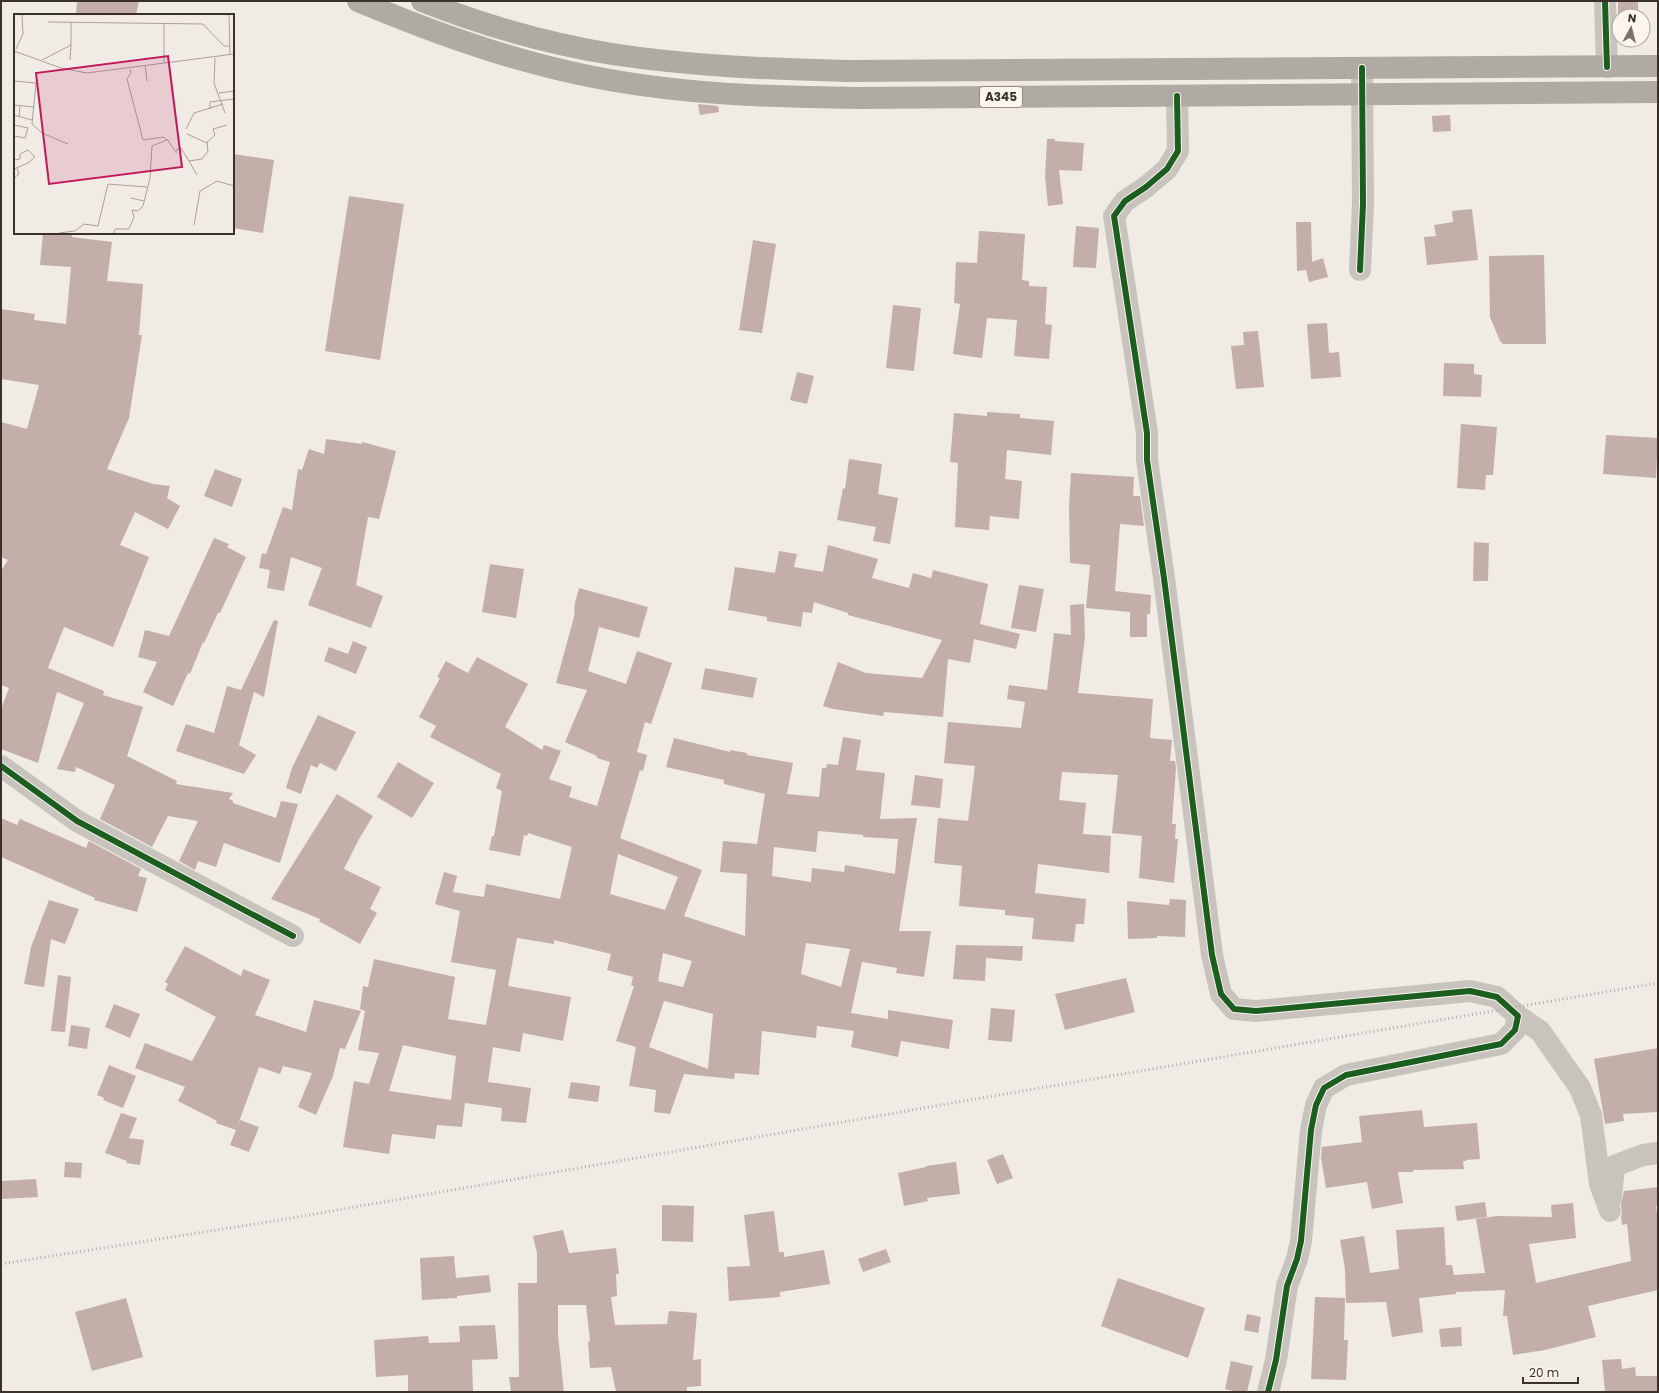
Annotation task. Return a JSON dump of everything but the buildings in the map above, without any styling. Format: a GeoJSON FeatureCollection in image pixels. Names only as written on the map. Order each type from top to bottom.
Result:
{"type":"FeatureCollection","features":[{"type":"Feature","properties":{"kind":"highway","name":"A345"},"geometry":{"type":"LineString","coordinates":[[358,1],[408,22],[531,62],[580,74],[636,84],[705,92],[792,97],[860,98],[1658,92]]}},
{"type":"Feature","properties":{"kind":"highway","name":"A345"},"geometry":{"type":"LineString","coordinates":[[422,1],[453,13],[503,29],[554,42],[610,54],[667,62],[722,67],[847,71],[1658,66]]}},
{"type":"Feature","properties":{"kind":"street"},"geometry":{"type":"LineString","coordinates":[[1605,1],[1607,67]]}},
{"type":"Feature","properties":{"kind":"street"},"geometry":{"type":"LineString","coordinates":[[1360,270],[1363,204],[1362,68]]}},
{"type":"Feature","properties":{"kind":"street"},"geometry":{"type":"LineString","coordinates":[[1177,96],[1178,151],[1167,169],[1146,187],[1125,201],[1114,216],[1147,434],[1147,460],[1164,578],[1212,955],[1221,994],[1234,1009],[1256,1011],[1470,991],[1497,997],[1518,1016],[1540,1031],[1580,1088],[1591,1115],[1600,1184],[1610,1211],[1614,1166],[1643,1155],[1658,1153]]}},
{"type":"Feature","properties":{"kind":"street"},"geometry":{"type":"LineString","coordinates":[[1,766],[77,821],[292,936]]}},
{"type":"Feature","properties":{"kind":"street"},"geometry":{"type":"LineString","coordinates":[[1268,1392],[1276,1360],[1287,1286],[1298,1259],[1302,1241],[1311,1130],[1316,1106],[1324,1088],[1346,1075],[1502,1044],[1515,1030],[1518,1016]]}},
{"type":"Feature","properties":{"kind":"railway"},"geometry":{"type":"LineString","coordinates":[[1,1264],[280,1220],[987,1097],[1658,983]]}},
{"type":"Feature","properties":{"kind":"cycle path"},"geometry":{"type":"LineString","coordinates":[[1605,1],[1607,67]]}},
{"type":"Feature","properties":{"kind":"cycle path"},"geometry":{"type":"LineString","coordinates":[[1360,270],[1363,204],[1362,68]]}},
{"type":"Feature","properties":{"kind":"cycle path"},"geometry":{"type":"LineString","coordinates":[[1177,96],[1178,151],[1167,169],[1146,187],[1125,201],[1114,216],[1147,433],[1147,460],[1164,578],[1212,955],[1221,994],[1234,1009],[1256,1011],[1470,991],[1497,997],[1518,1016],[1515,1030],[1501,1044],[1346,1075],[1324,1088],[1316,1105],[1311,1130],[1301,1241],[1297,1259],[1287,1286],[1276,1360],[1268,1392]]}},
{"type":"Feature","properties":{"kind":"cycle path"},"geometry":{"type":"LineString","coordinates":[[1,766],[77,821],[293,936]]}}]}
